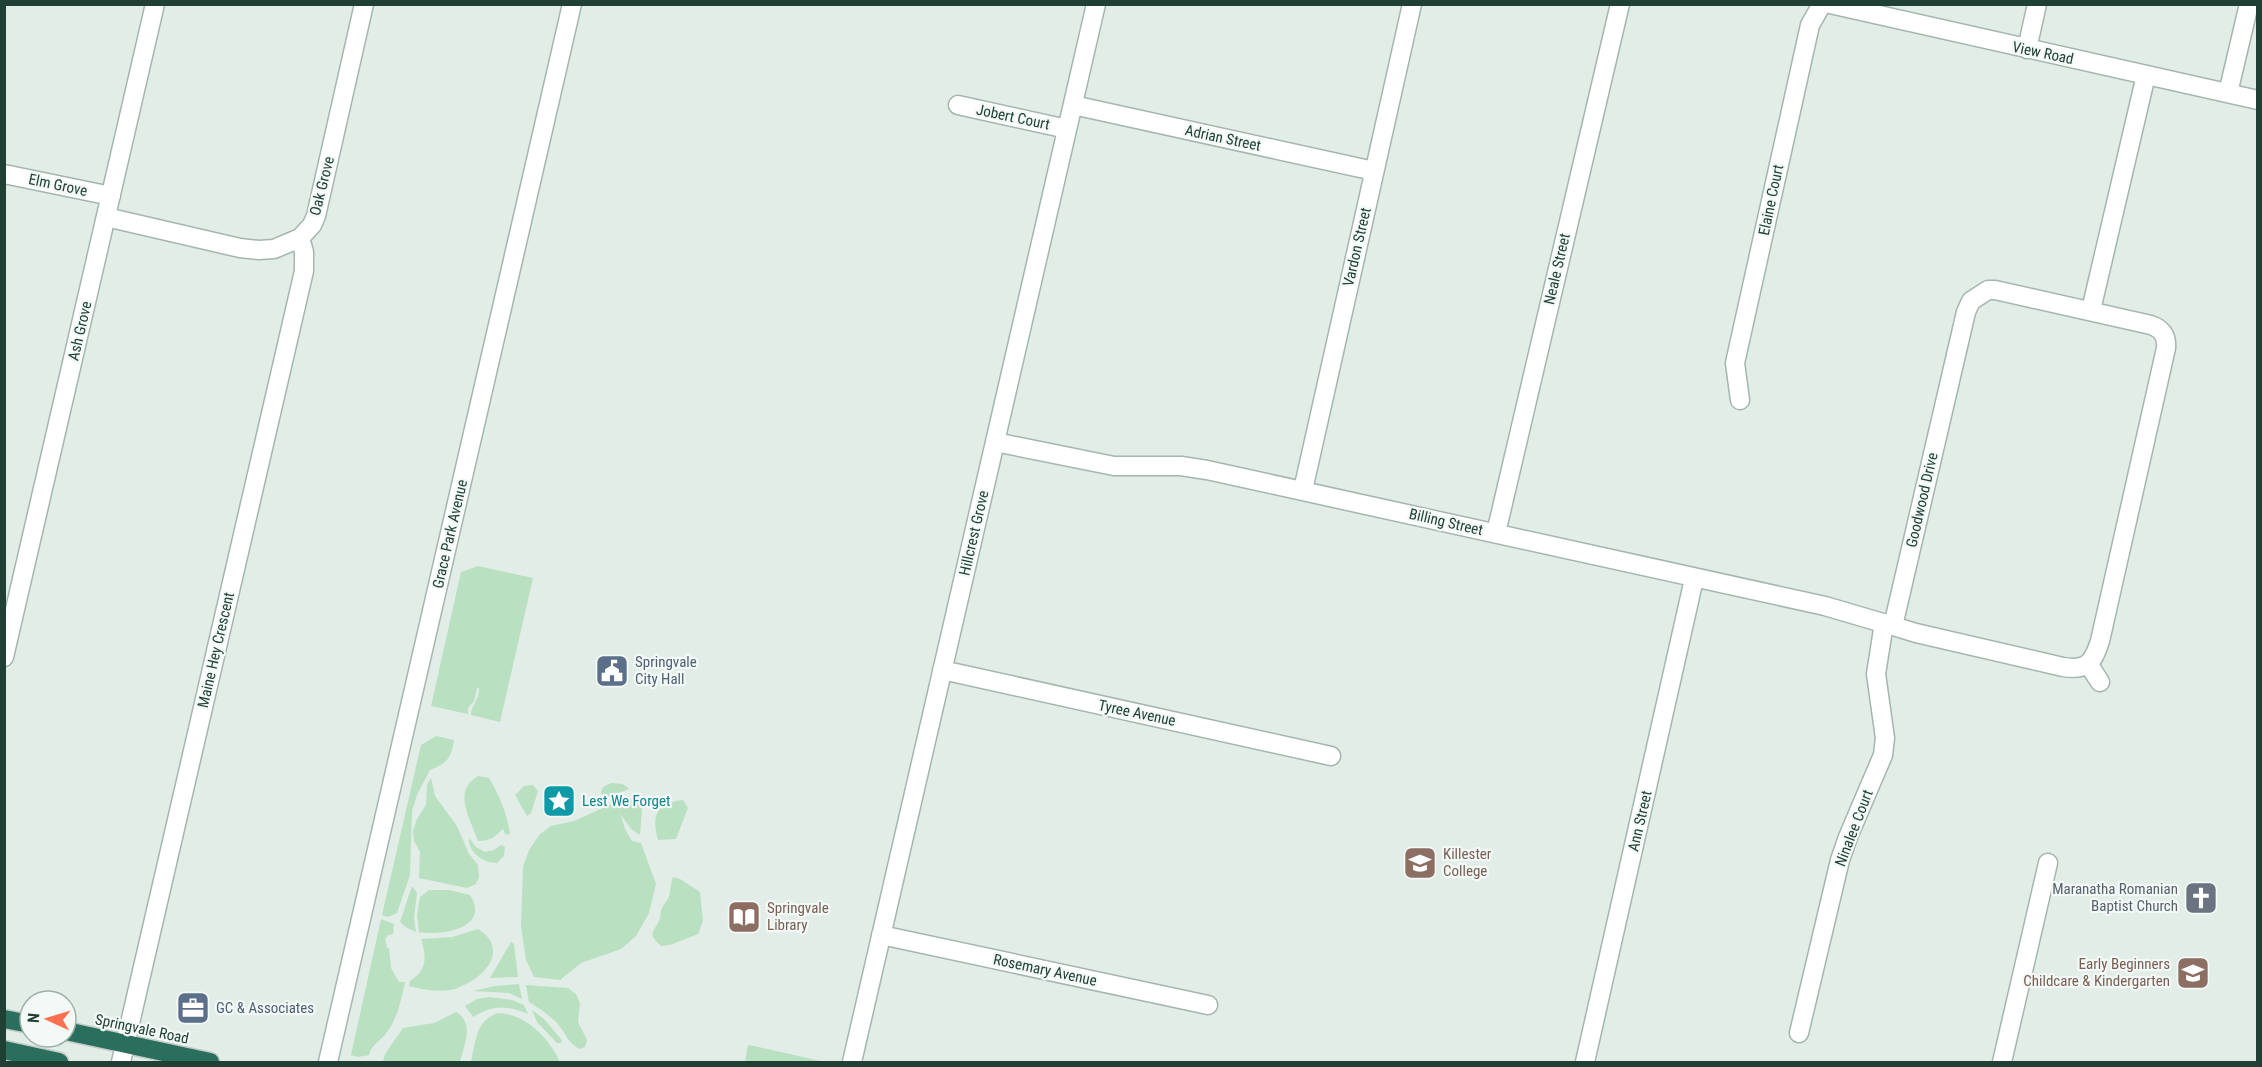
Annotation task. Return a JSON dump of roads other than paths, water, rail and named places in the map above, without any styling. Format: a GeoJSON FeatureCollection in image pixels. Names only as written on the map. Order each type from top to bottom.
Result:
{"type":"FeatureCollection","features":[{"type":"Feature","properties":{"kind":"highway","name":"Springvale Road"},"geometry":{"type":"LineString","coordinates":[[78,1034],[210,1062]]}},
{"type":"Feature","properties":{"kind":"highway"},"geometry":{"type":"LineString","coordinates":[[4,1050],[59,1062]]}},
{"type":"Feature","properties":{"kind":"street","name":"Ash Grove"},"geometry":{"type":"LineString","coordinates":[[4,657],[155,4]]}},
{"type":"Feature","properties":{"kind":"street","name":"Oak Grove"},"geometry":{"type":"LineString","coordinates":[[300,238],[312,225],[316,216],[364,4]]}},
{"type":"Feature","properties":{"kind":"street","name":"Grace Park Avenue"},"geometry":{"type":"LineString","coordinates":[[328,1062],[572,4]]}},
{"type":"Feature","properties":{"kind":"street","name":"Hillcrest Grove"},"geometry":{"type":"LineString","coordinates":[[852,1062],[1096,4]]}},
{"type":"Feature","properties":{"kind":"street","name":"Vardon Street"},"geometry":{"type":"LineString","coordinates":[[1303,490],[1412,4]]}},
{"type":"Feature","properties":{"kind":"street","name":"Neale Street"},"geometry":{"type":"LineString","coordinates":[[1496,533],[1620,4]]}},
{"type":"Feature","properties":{"kind":"street","name":"Elaine Court"},"geometry":{"type":"LineString","coordinates":[[1740,400],[1735,363],[1810,25],[1822,4]]}},
{"type":"Feature","properties":{"kind":"street","name":"View Road"},"geometry":{"type":"LineString","coordinates":[[1830,4],[2026,50],[2258,100]]}},
{"type":"Feature","properties":{"kind":"street"},"geometry":{"type":"LineString","coordinates":[[2026,50],[2037,4]]}},
{"type":"Feature","properties":{"kind":"street"},"geometry":{"type":"LineString","coordinates":[[2228,93],[2249,4]]}},
{"type":"Feature","properties":{"kind":"street"},"geometry":{"type":"LineString","coordinates":[[2091,310],[2146,75]]}},
{"type":"Feature","properties":{"kind":"street","name":"Jobert Court"},"geometry":{"type":"LineString","coordinates":[[958,105],[1067,129]]}},
{"type":"Feature","properties":{"kind":"street","name":"Adrian Street"},"geometry":{"type":"LineString","coordinates":[[1073,105],[1374,171]]}},
{"type":"Feature","properties":{"kind":"street","name":"Elm Grove"},"geometry":{"type":"LineString","coordinates":[[4,174],[111,196]]}},
{"type":"Feature","properties":{"kind":"street"},"geometry":{"type":"LineString","coordinates":[[106,217],[249,249],[273,249],[300,238]]}},
{"type":"Feature","properties":{"kind":"street","name":"Maine Hey Crescent"},"geometry":{"type":"LineString","coordinates":[[122,1062],[304,272],[304,252],[300,238]]}},
{"type":"Feature","properties":{"kind":"street","name":"Goodwood Drive"},"geometry":{"type":"LineString","coordinates":[[1889,624],[1968,305],[1982,292],[1995,290],[2155,326],[2163,333],[2166,348],[2100,641],[2089,665]]}},
{"type":"Feature","properties":{"kind":"street","name":"Billing Street"},"geometry":{"type":"LineString","coordinates":[[995,442],[1114,466],[1181,466],[1303,490],[1695,579],[1825,606],[1889,624]]}},
{"type":"Feature","properties":{"kind":"street","name":"Ann Street"},"geometry":{"type":"LineString","coordinates":[[1585,1062],[1695,579]]}},
{"type":"Feature","properties":{"kind":"street"},"geometry":{"type":"LineString","coordinates":[[1889,624],[1916,633],[2071,668],[2089,665],[2100,682]]}},
{"type":"Feature","properties":{"kind":"street","name":"Ninalee Court"},"geometry":{"type":"LineString","coordinates":[[1799,1033],[1840,860],[1883,755],[1885,738],[1876,674],[1889,624]]}},
{"type":"Feature","properties":{"kind":"street","name":"Tyree Avenue"},"geometry":{"type":"LineString","coordinates":[[942,670],[1331,756]]}},
{"type":"Feature","properties":{"kind":"street"},"geometry":{"type":"LineString","coordinates":[[2002,1062],[2048,863]]}},
{"type":"Feature","properties":{"kind":"street","name":"Rosemary Avenue"},"geometry":{"type":"LineString","coordinates":[[881,935],[1208,1005]]}},
{"type":"Feature","properties":{"kind":"place","name":"Springvale City Hall"},"geometry":{"type":"Point","coordinates":[612,671]}},
{"type":"Feature","properties":{"kind":"place","name":"Lest We Forget"},"geometry":{"type":"Point","coordinates":[559,801]}},
{"type":"Feature","properties":{"kind":"place","name":"Killester College"},"geometry":{"type":"Point","coordinates":[1420,863]}},
{"type":"Feature","properties":{"kind":"place","name":"Maranatha Romanian Baptist Church"},"geometry":{"type":"Point","coordinates":[2201,898]}},
{"type":"Feature","properties":{"kind":"place","name":"Springvale Library"},"geometry":{"type":"Point","coordinates":[744,917]}},
{"type":"Feature","properties":{"kind":"place","name":"Early Beginners Childcare & Kindergarten"},"geometry":{"type":"Point","coordinates":[2193,973]}},
{"type":"Feature","properties":{"kind":"place","name":"GC & Associates"},"geometry":{"type":"Point","coordinates":[193,1008]}}]}
